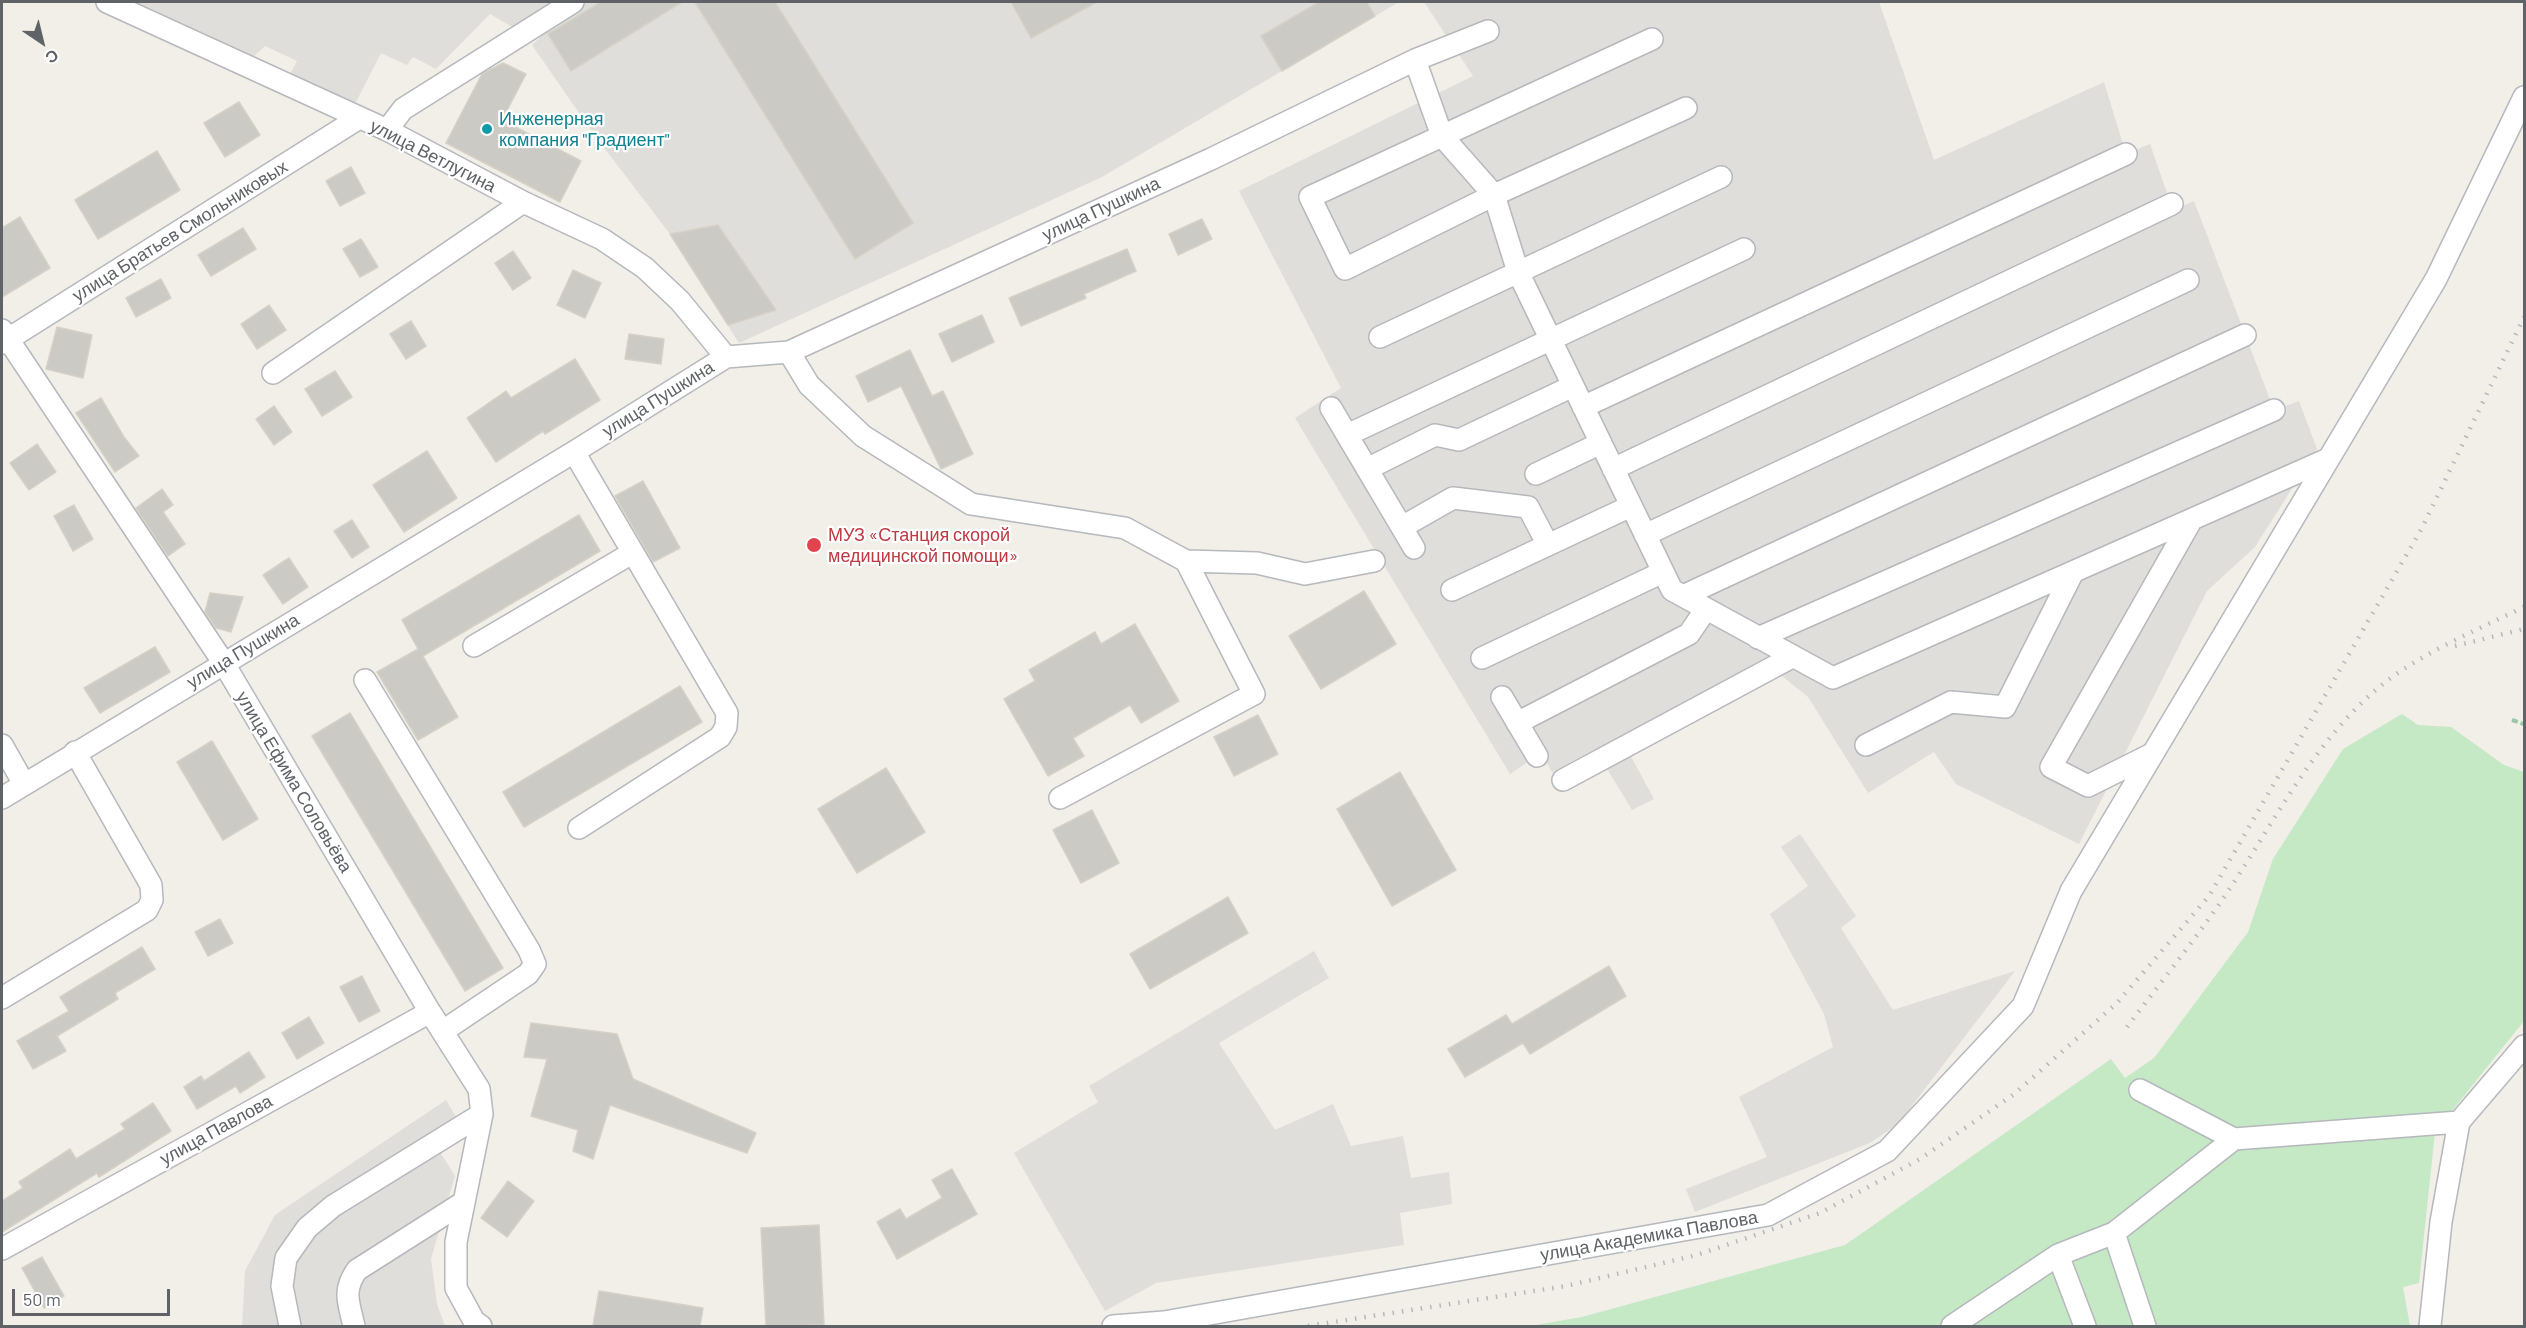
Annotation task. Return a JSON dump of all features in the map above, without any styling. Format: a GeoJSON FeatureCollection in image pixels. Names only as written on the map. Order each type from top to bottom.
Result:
{"type":"FeatureCollection","features":[{"type":"Feature","properties":{"kind":"street","name":"улица Ветлугина"},"geometry":{"type":"LineString","coordinates":[[107,2],[387,130],[523,202],[602,239],[645,268],[680,301],[726,357]]}},
{"type":"Feature","properties":{"kind":"street"},"geometry":{"type":"LineString","coordinates":[[387,130],[403,109],[573,2]]}},
{"type":"Feature","properties":{"kind":"street","name":"улица Пушкина"},"geometry":{"type":"LineString","coordinates":[[2,798],[726,357],[789,352],[1211,159],[1415,60],[1488,31]]}},
{"type":"Feature","properties":{"kind":"street"},"geometry":{"type":"LineString","coordinates":[[1652,39],[1310,197],[1345,269],[1494,195],[1686,108]]}},
{"type":"Feature","properties":{"kind":"street"},"geometry":{"type":"LineString","coordinates":[[1415,60],[1442,136],[1494,195],[1518,272],[1672,590],[1833,678],[2328,459]]}},
{"type":"Feature","properties":{"kind":"street","name":"улица Академика Павлова"},"geometry":{"type":"LineString","coordinates":[[1113,1326],[1164,1322],[1768,1215],[1887,1151],[2024,1006],[2071,891],[2436,279],[2524,97]]}},
{"type":"Feature","properties":{"kind":"street","name":"улица Братьев Смольниковых"},"geometry":{"type":"LineString","coordinates":[[3,338],[359,118]]}},
{"type":"Feature","properties":{"kind":"street"},"geometry":{"type":"LineString","coordinates":[[1583,407],[2126,154]]}},
{"type":"Feature","properties":{"kind":"street"},"geometry":{"type":"LineString","coordinates":[[1380,337],[1721,177]]}},
{"type":"Feature","properties":{"kind":"street"},"geometry":{"type":"LineString","coordinates":[[273,374],[523,202]]}},
{"type":"Feature","properties":{"kind":"street"},"geometry":{"type":"LineString","coordinates":[[1613,469],[2172,204]]}},
{"type":"Feature","properties":{"kind":"street"},"geometry":{"type":"LineString","coordinates":[[1347,435],[1744,249]]}},
{"type":"Feature","properties":{"kind":"street"},"geometry":{"type":"LineString","coordinates":[[1645,535],[2188,280]]}},
{"type":"Feature","properties":{"kind":"street"},"geometry":{"type":"LineString","coordinates":[[1683,596],[2245,335]]}},
{"type":"Feature","properties":{"kind":"street","name":"улица Ефима Соловьёва"},"geometry":{"type":"LineString","coordinates":[[3,338],[223,662],[430,1012],[479,1089],[482,1114]]}},
{"type":"Feature","properties":{"kind":"street"},"geometry":{"type":"LineString","coordinates":[[789,352],[809,385],[863,436],[971,504],[1125,528],[1186,561],[1257,563],[1305,574],[1374,561]]}},
{"type":"Feature","properties":{"kind":"street"},"geometry":{"type":"LineString","coordinates":[[1367,469],[1435,435],[1459,440],[1573,386]]}},
{"type":"Feature","properties":{"kind":"street"},"geometry":{"type":"LineString","coordinates":[[1331,408],[1414,548]]}},
{"type":"Feature","properties":{"kind":"street"},"geometry":{"type":"LineString","coordinates":[[1758,638],[2274,410]]}},
{"type":"Feature","properties":{"kind":"street"},"geometry":{"type":"LineString","coordinates":[[1536,474],[1601,443]]}},
{"type":"Feature","properties":{"kind":"street"},"geometry":{"type":"LineString","coordinates":[[573,452],[728,713],[726,727],[720,737],[579,828]]}},
{"type":"Feature","properties":{"kind":"street"},"geometry":{"type":"LineString","coordinates":[[1402,527],[1453,498],[1528,507],[1548,545]]}},
{"type":"Feature","properties":{"kind":"street"},"geometry":{"type":"LineString","coordinates":[[1452,590],[1631,506]]}},
{"type":"Feature","properties":{"kind":"street"},"geometry":{"type":"LineString","coordinates":[[2153,753],[2088,786],[2051,768],[2192,519]]}},
{"type":"Feature","properties":{"kind":"street"},"geometry":{"type":"LineString","coordinates":[[474,646],[632,553]]}},
{"type":"Feature","properties":{"kind":"street"},"geometry":{"type":"LineString","coordinates":[[1060,798],[1254,694],[1186,561]]}},
{"type":"Feature","properties":{"kind":"street"},"geometry":{"type":"LineString","coordinates":[[1482,658],[1663,572]]}},
{"type":"Feature","properties":{"kind":"street"},"geometry":{"type":"LineString","coordinates":[[1866,745],[1951,702],[2005,707],[2073,572]]}},
{"type":"Feature","properties":{"kind":"street"},"geometry":{"type":"LineString","coordinates":[[1517,723],[1689,634],[1706,609]]}},
{"type":"Feature","properties":{"kind":"street"},"geometry":{"type":"LineString","coordinates":[[1563,780],[1792,657]]}},
{"type":"Feature","properties":{"kind":"street"},"geometry":{"type":"LineString","coordinates":[[365,680],[529,950],[535,964],[528,974],[443,1031]]}},
{"type":"Feature","properties":{"kind":"street"},"geometry":{"type":"LineString","coordinates":[[1502,697],[1537,756]]}},
{"type":"Feature","properties":{"kind":"street"},"geometry":{"type":"LineString","coordinates":[[2,744],[24,784]]}},
{"type":"Feature","properties":{"kind":"street"},"geometry":{"type":"LineString","coordinates":[[2,998],[147,910],[152,900],[151,885],[75,753]]}},
{"type":"Feature","properties":{"kind":"street","name":"улица Павлова"},"geometry":{"type":"LineString","coordinates":[[2,1249],[430,1012]]}},
{"type":"Feature","properties":{"kind":"street"},"geometry":{"type":"LineString","coordinates":[[2430,1326],[2440,1222],[2458,1122],[2524,1046]]}},
{"type":"Feature","properties":{"kind":"street"},"geometry":{"type":"LineString","coordinates":[[2140,1090],[2234,1139],[2458,1122]]}},
{"type":"Feature","properties":{"kind":"street"},"geometry":{"type":"LineString","coordinates":[[481,1326],[474,1321],[456,1288],[456,1242],[482,1114]]}},
{"type":"Feature","properties":{"kind":"street"},"geometry":{"type":"LineString","coordinates":[[290,1326],[282,1286],[286,1258],[307,1228],[333,1206],[482,1114]]}},
{"type":"Feature","properties":{"kind":"street"},"geometry":{"type":"LineString","coordinates":[[1952,1326],[2058,1255],[2114,1233],[2234,1139]]}},
{"type":"Feature","properties":{"kind":"street"},"geometry":{"type":"LineString","coordinates":[[354,1326],[347,1295],[349,1281],[357,1270],[464,1202]]}},
{"type":"Feature","properties":{"kind":"street"},"geometry":{"type":"LineString","coordinates":[[2114,1233],[2145,1326]]}},
{"type":"Feature","properties":{"kind":"street"},"geometry":{"type":"LineString","coordinates":[[2058,1255],[2085,1326]]}},
{"type":"Feature","properties":{"kind":"path"},"geometry":{"type":"LineString","coordinates":[[2512,720],[2524,724]]}},
{"type":"Feature","properties":{"kind":"shaded area"},"geometry":{"type":"Polygon","coordinates":[[[133,2],[556,2],[514,28],[490,14],[436,69],[413,57],[407,65],[381,53],[355,104],[290,74],[297,61],[265,46],[249,61],[133,2]]]}},
{"type":"Feature","properties":{"kind":"shaded area"},"geometry":{"type":"Polygon","coordinates":[[[578,2],[1399,2],[1102,177],[739,343],[670,234],[595,136],[532,45],[578,2]]]}},
{"type":"Feature","properties":{"kind":"shaded area"},"geometry":{"type":"Polygon","coordinates":[[[1424,2],[1879,2],[1934,160],[2104,82],[2126,154],[2150,144],[2173,210],[2194,201],[2274,410],[2299,401],[2317,449],[2255,547],[2207,591],[2079,844],[1956,784],[1934,752],[1868,793],[1808,697],[1762,660],[1621,738],[1654,799],[1632,810],[1595,749],[1552,772],[1541,753],[1510,774],[1295,418],[1341,388],[1239,191],[1473,76],[1424,2]]]}},
{"type":"Feature","properties":{"kind":"shaded area"},"geometry":{"type":"Polygon","coordinates":[[[1800,834],[1856,916],[1841,928],[1893,1010],[2015,971],[1898,1124],[1870,1143],[1695,1212],[1686,1189],[1767,1157],[1739,1097],[1833,1047],[1824,1014],[1770,914],[1808,886],[1781,847],[1800,834]]]}},
{"type":"Feature","properties":{"kind":"shaded area"},"geometry":{"type":"Polygon","coordinates":[[[1314,951],[1329,978],[1219,1043],[1275,1130],[1333,1104],[1351,1146],[1403,1136],[1411,1178],[1449,1172],[1452,1204],[1400,1213],[1404,1245],[1156,1283],[1105,1311],[1014,1153],[1098,1102],[1089,1086],[1314,951]]]}},
{"type":"Feature","properties":{"kind":"shaded area"},"geometry":{"type":"Polygon","coordinates":[[[446,1100],[458,1120],[432,1139],[455,1176],[431,1259],[437,1304],[445,1326],[242,1326],[245,1271],[275,1215],[446,1100]]]}},
{"type":"Feature","properties":{"kind":"green space"},"geometry":{"type":"Polygon","coordinates":[[[2402,714],[2418,725],[2451,727],[2504,765],[2524,772],[2524,1021],[2435,1132],[2419,1283],[2403,1287],[2410,1326],[1530,1326],[1582,1317],[1845,1245],[2111,1059],[2125,1078],[2154,1058],[2248,932],[2273,859],[2343,749],[2402,714]]]}},
{"type":"Feature","properties":{"kind":"building"},"geometry":{"type":"Polygon","coordinates":[[[601,2],[682,2],[571,71],[548,34],[601,2]]]}},
{"type":"Feature","properties":{"kind":"building"},"geometry":{"type":"Polygon","coordinates":[[[695,2],[775,2],[913,223],[855,259],[695,2]]]}},
{"type":"Feature","properties":{"kind":"building"},"geometry":{"type":"Polygon","coordinates":[[[1011,2],[1097,2],[1031,38],[1011,2]]]}},
{"type":"Feature","properties":{"kind":"building"},"geometry":{"type":"Polygon","coordinates":[[[1319,2],[1367,2],[1375,16],[1282,71],[1261,36],[1319,2]]]}},
{"type":"Feature","properties":{"kind":"building","name":"Инженерная компания \"Градиент\""},"geometry":{"type":"Polygon","coordinates":[[[503,63],[526,74],[502,120],[581,161],[560,202],[446,143],[482,74],[503,63]]]}},
{"type":"Feature","properties":{"kind":"building"},"geometry":{"type":"Polygon","coordinates":[[[239,102],[260,135],[225,157],[204,123],[239,102]]]}},
{"type":"Feature","properties":{"kind":"building"},"geometry":{"type":"Polygon","coordinates":[[[157,151],[180,190],[98,239],[75,200],[157,151]]]}},
{"type":"Feature","properties":{"kind":"building"},"geometry":{"type":"Polygon","coordinates":[[[351,167],[365,193],[340,206],[326,181],[351,167]]]}},
{"type":"Feature","properties":{"kind":"building"},"geometry":{"type":"Polygon","coordinates":[[[20,217],[50,268],[2,297],[2,228],[20,217]]]}},
{"type":"Feature","properties":{"kind":"building"},"geometry":{"type":"Polygon","coordinates":[[[1202,219],[1212,239],[1178,255],[1169,234],[1202,219]]]}},
{"type":"Feature","properties":{"kind":"building"},"geometry":{"type":"Polygon","coordinates":[[[718,225],[776,310],[728,325],[670,234],[718,225]]]}},
{"type":"Feature","properties":{"kind":"building"},"geometry":{"type":"Polygon","coordinates":[[[243,228],[256,249],[211,276],[198,255],[243,228]]]}},
{"type":"Feature","properties":{"kind":"building"},"geometry":{"type":"Polygon","coordinates":[[[361,239],[378,267],[360,277],[343,249],[361,239]]]}},
{"type":"Feature","properties":{"kind":"building"},"geometry":{"type":"Polygon","coordinates":[[[1127,249],[1136,271],[1084,294],[1086,298],[1021,326],[1009,298],[1127,249]]]}},
{"type":"Feature","properties":{"kind":"building"},"geometry":{"type":"Polygon","coordinates":[[[513,251],[531,278],[513,290],[495,263],[513,251]]]}},
{"type":"Feature","properties":{"kind":"building"},"geometry":{"type":"Polygon","coordinates":[[[573,270],[601,283],[585,318],[557,305],[573,270]]]}},
{"type":"Feature","properties":{"kind":"building"},"geometry":{"type":"Polygon","coordinates":[[[161,279],[171,298],[136,317],[126,298],[161,279]]]}},
{"type":"Feature","properties":{"kind":"building"},"geometry":{"type":"Polygon","coordinates":[[[269,305],[286,330],[257,349],[241,324],[269,305]]]}},
{"type":"Feature","properties":{"kind":"building"},"geometry":{"type":"Polygon","coordinates":[[[982,315],[994,342],[952,362],[939,334],[982,315]]]}},
{"type":"Feature","properties":{"kind":"building"},"geometry":{"type":"Polygon","coordinates":[[[411,321],[426,346],[406,359],[390,334],[411,321]]]}},
{"type":"Feature","properties":{"kind":"building"},"geometry":{"type":"Polygon","coordinates":[[[57,327],[92,335],[83,378],[46,369],[57,327]]]}},
{"type":"Feature","properties":{"kind":"building"},"geometry":{"type":"Polygon","coordinates":[[[629,334],[664,339],[661,364],[625,359],[629,334]]]}},
{"type":"Feature","properties":{"kind":"building"},"geometry":{"type":"Polygon","coordinates":[[[910,350],[932,396],[943,391],[973,454],[941,469],[901,386],[868,402],[856,376],[910,350]]]}},
{"type":"Feature","properties":{"kind":"building"},"geometry":{"type":"Polygon","coordinates":[[[575,359],[600,400],[545,434],[543,431],[496,462],[467,418],[506,391],[511,398],[575,359]]]}},
{"type":"Feature","properties":{"kind":"building"},"geometry":{"type":"Polygon","coordinates":[[[335,371],[352,397],[322,416],[305,389],[335,371]]]}},
{"type":"Feature","properties":{"kind":"building"},"geometry":{"type":"Polygon","coordinates":[[[101,398],[124,437],[139,456],[115,472],[76,413],[101,398]]]}},
{"type":"Feature","properties":{"kind":"building"},"geometry":{"type":"Polygon","coordinates":[[[274,406],[292,432],[274,445],[256,419],[274,406]]]}},
{"type":"Feature","properties":{"kind":"building"},"geometry":{"type":"Polygon","coordinates":[[[37,444],[56,472],[29,490],[10,463],[37,444]]]}},
{"type":"Feature","properties":{"kind":"building"},"geometry":{"type":"Polygon","coordinates":[[[427,451],[457,498],[404,532],[373,485],[427,451]]]}},
{"type":"Feature","properties":{"kind":"building"},"geometry":{"type":"Polygon","coordinates":[[[643,481],[680,548],[653,562],[615,496],[643,481]]]}},
{"type":"Feature","properties":{"kind":"building"},"geometry":{"type":"Polygon","coordinates":[[[162,489],[173,505],[163,512],[185,544],[168,556],[136,508],[162,489]]]}},
{"type":"Feature","properties":{"kind":"building"},"geometry":{"type":"Polygon","coordinates":[[[74,505],[93,539],[73,551],[54,516],[74,505]]]}},
{"type":"Feature","properties":{"kind":"building"},"geometry":{"type":"Polygon","coordinates":[[[579,515],[600,551],[423,656],[458,717],[418,740],[377,672],[418,649],[402,620],[579,515]]]}},
{"type":"Feature","properties":{"kind":"building"},"geometry":{"type":"Polygon","coordinates":[[[352,520],[369,547],[352,558],[334,531],[352,520]]]}},
{"type":"Feature","properties":{"kind":"building"},"geometry":{"type":"Polygon","coordinates":[[[289,558],[308,587],[283,604],[263,575],[289,558]]]}},
{"type":"Feature","properties":{"kind":"building"},"geometry":{"type":"Polygon","coordinates":[[[1364,591],[1396,644],[1321,689],[1289,636],[1364,591]]]}},
{"type":"Feature","properties":{"kind":"building"},"geometry":{"type":"Polygon","coordinates":[[[210,593],[243,597],[231,632],[216,628],[205,612],[210,593]]]}},
{"type":"Feature","properties":{"kind":"building"},"geometry":{"type":"Polygon","coordinates":[[[1135,624],[1179,701],[1141,723],[1130,705],[1073,738],[1084,756],[1048,776],[1004,699],[1035,681],[1029,670],[1095,632],[1101,644],[1135,624]]]}},
{"type":"Feature","properties":{"kind":"building"},"geometry":{"type":"Polygon","coordinates":[[[155,647],[170,672],[100,713],[84,688],[155,647]]]}},
{"type":"Feature","properties":{"kind":"building"},"geometry":{"type":"Polygon","coordinates":[[[680,686],[702,722],[524,827],[503,792],[680,686]]]}},
{"type":"Feature","properties":{"kind":"building"},"geometry":{"type":"Polygon","coordinates":[[[350,713],[503,968],[465,991],[312,736],[350,713]]]}},
{"type":"Feature","properties":{"kind":"building"},"geometry":{"type":"Polygon","coordinates":[[[1258,715],[1278,754],[1234,776],[1214,737],[1258,715]]]}},
{"type":"Feature","properties":{"kind":"building"},"geometry":{"type":"Polygon","coordinates":[[[212,741],[258,819],[223,840],[177,762],[212,741]]]}},
{"type":"Feature","properties":{"kind":"building"},"geometry":{"type":"Polygon","coordinates":[[[886,768],[925,832],[857,873],[818,809],[886,768]]]}},
{"type":"Feature","properties":{"kind":"building"},"geometry":{"type":"Polygon","coordinates":[[[1400,772],[1456,870],[1392,906],[1337,809],[1400,772]]]}},
{"type":"Feature","properties":{"kind":"building"},"geometry":{"type":"Polygon","coordinates":[[[1092,810],[1119,863],[1081,883],[1053,830],[1092,810]]]}},
{"type":"Feature","properties":{"kind":"building"},"geometry":{"type":"Polygon","coordinates":[[[1228,897],[1248,933],[1150,989],[1130,954],[1228,897]]]}},
{"type":"Feature","properties":{"kind":"building"},"geometry":{"type":"Polygon","coordinates":[[[220,919],[233,943],[208,956],[195,932],[220,919]]]}},
{"type":"Feature","properties":{"kind":"building"},"geometry":{"type":"Polygon","coordinates":[[[142,947],[155,969],[115,993],[118,999],[57,1036],[66,1051],[33,1069],[17,1041],[69,1011],[60,997],[142,947]]]}},
{"type":"Feature","properties":{"kind":"building"},"geometry":{"type":"Polygon","coordinates":[[[1609,966],[1626,996],[1530,1054],[1523,1043],[1465,1077],[1448,1049],[1506,1015],[1512,1024],[1609,966]]]}},
{"type":"Feature","properties":{"kind":"building"},"geometry":{"type":"Polygon","coordinates":[[[362,976],[380,1011],[359,1022],[340,987],[362,976]]]}},
{"type":"Feature","properties":{"kind":"building"},"geometry":{"type":"Polygon","coordinates":[[[309,1017],[324,1043],[297,1059],[282,1033],[309,1017]]]}},
{"type":"Feature","properties":{"kind":"building"},"geometry":{"type":"Polygon","coordinates":[[[531,1023],[617,1034],[633,1079],[756,1133],[747,1153],[610,1105],[593,1159],[573,1151],[578,1130],[531,1116],[547,1059],[524,1057],[531,1023]]]}},
{"type":"Feature","properties":{"kind":"building"},"geometry":{"type":"Polygon","coordinates":[[[249,1052],[265,1077],[240,1093],[236,1086],[197,1109],[184,1087],[201,1076],[204,1081],[249,1052]]]}},
{"type":"Feature","properties":{"kind":"building"},"geometry":{"type":"Polygon","coordinates":[[[153,1103],[171,1131],[99,1177],[97,1173],[2,1232],[2,1201],[23,1188],[19,1182],[70,1149],[76,1159],[125,1129],[121,1124],[153,1103]]]}},
{"type":"Feature","properties":{"kind":"building"},"geometry":{"type":"Polygon","coordinates":[[[952,1169],[977,1214],[897,1259],[877,1222],[900,1209],[906,1219],[942,1198],[932,1180],[952,1169]]]}},
{"type":"Feature","properties":{"kind":"building"},"geometry":{"type":"Polygon","coordinates":[[[508,1181],[534,1201],[507,1237],[481,1218],[508,1181]]]}},
{"type":"Feature","properties":{"kind":"building"},"geometry":{"type":"Polygon","coordinates":[[[819,1225],[824,1325],[766,1326],[761,1228],[819,1225]]]}},
{"type":"Feature","properties":{"kind":"building"},"geometry":{"type":"Polygon","coordinates":[[[42,1257],[64,1296],[44,1308],[22,1268],[42,1257]]]}},
{"type":"Feature","properties":{"kind":"building"},"geometry":{"type":"Polygon","coordinates":[[[599,1291],[703,1308],[700,1326],[593,1326],[599,1291]]]}},
{"type":"Feature","properties":{"kind":"railway"},"geometry":{"type":"LineString","coordinates":[[1308,1326],[1566,1286],[1697,1255],[1820,1213],[1920,1159],[2013,1095],[2117,1003],[2209,896],[2422,528],[2524,317]]}},
{"type":"Feature","properties":{"kind":"railway"},"geometry":{"type":"LineString","coordinates":[[2127,1027],[2220,903],[2297,783],[2340,726],[2392,677],[2456,639],[2524,607]]}},
{"type":"Feature","properties":{"kind":"railway"},"geometry":{"type":"LineString","coordinates":[[2455,646],[2524,629]]}},
{"type":"Feature","properties":{"kind":"place","name":"Инженерная компания \"Градиент\""},"geometry":{"type":"Point","coordinates":[487,129]}},
{"type":"Feature","properties":{"kind":"place","name":"МУЗ «Станция скорой медицинской помощи»"},"geometry":{"type":"Point","coordinates":[814,545]}}]}
